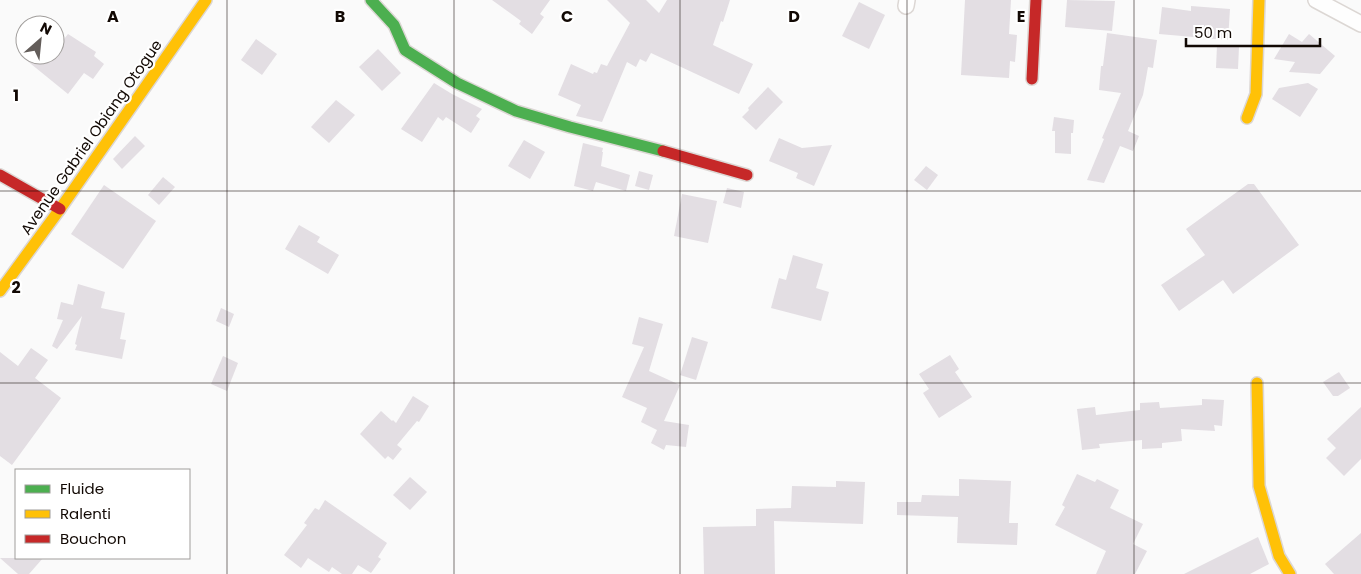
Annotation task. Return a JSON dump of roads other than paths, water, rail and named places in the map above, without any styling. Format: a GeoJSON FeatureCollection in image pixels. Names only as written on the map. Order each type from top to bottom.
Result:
{"type":"FeatureCollection","features":[{"type":"Feature","properties":{"kind":"street","name":"Avenue Gabriel Obiang Otogue"},"geometry":{"type":"LineString","coordinates":[[0,291],[60,209],[206,0]]}},
{"type":"Feature","properties":{"kind":"street"},"geometry":{"type":"LineString","coordinates":[[371,0],[394,25],[405,50],[457,83],[507,107],[570,127],[669,152],[748,175]]}},
{"type":"Feature","properties":{"kind":"street"},"geometry":{"type":"LineString","coordinates":[[1032,79],[1036,0]]}},
{"type":"Feature","properties":{"kind":"street"},"geometry":{"type":"LineString","coordinates":[[1247,118],[1256,94],[1259,0]]}},
{"type":"Feature","properties":{"kind":"street"},"geometry":{"type":"LineString","coordinates":[[1316,0],[1361,24]]}},
{"type":"Feature","properties":{"kind":"street"},"geometry":{"type":"LineString","coordinates":[[0,175],[60,209]]}},
{"type":"Feature","properties":{"kind":"street"},"geometry":{"type":"LineString","coordinates":[[1257,383],[1259,486],[1279,556],[1290,574]]}}]}
